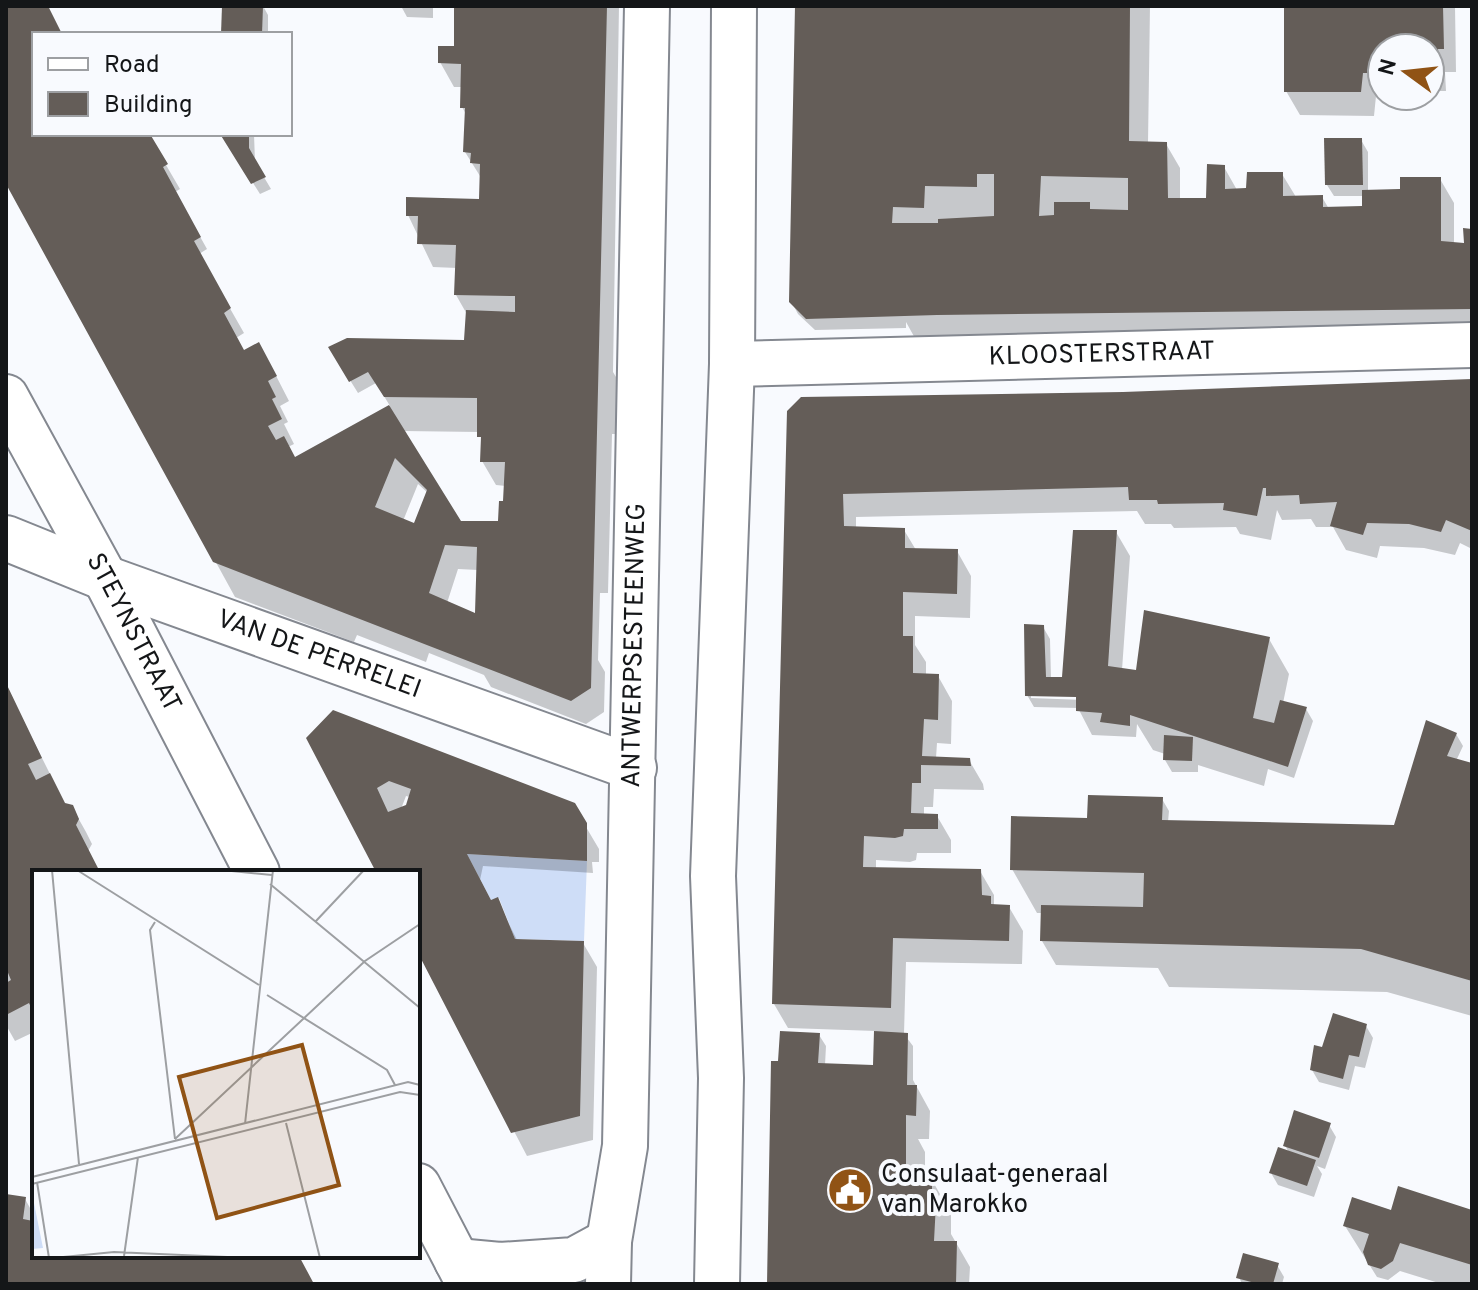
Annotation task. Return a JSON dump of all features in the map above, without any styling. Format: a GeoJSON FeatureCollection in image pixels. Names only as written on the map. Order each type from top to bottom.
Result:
{"type":"FeatureCollection","features":[{"type":"Feature","properties":{"kind":"street","name":"ANTWERPSESTEENWEG"},"geometry":{"type":"LineString","coordinates":[[608,1284],[609,1241],[625,1146],[647,6]]}},
{"type":"Feature","properties":{"kind":"street"},"geometry":{"type":"LineString","coordinates":[[717,1284],[721,1078],[713,876],[732,364],[734,6]]}},
{"type":"Feature","properties":{"kind":"street","name":"KLOOSTERSTRAAT"},"geometry":{"type":"LineString","coordinates":[[732,364],[1472,345]]}},
{"type":"Feature","properties":{"kind":"street","name":"STEYNSTRAAT"},"geometry":{"type":"LineString","coordinates":[[6,397],[105,578],[256,870]]}},
{"type":"Feature","properties":{"kind":"street","name":"VAN DE PERRELEI"},"geometry":{"type":"LineString","coordinates":[[6,538],[105,578],[634,768]]}},
{"type":"Feature","properties":{"kind":"street"},"geometry":{"type":"LineString","coordinates":[[420,1190],[463,1272],[500,1265],[574,1260],[609,1241]]}},
{"type":"Feature","properties":{"kind":"shaded area"},"geometry":{"type":"Polygon","coordinates":[[[467,854],[587,861],[584,941],[515,939],[499,898],[491,900],[467,854]]]}},
{"type":"Feature","properties":{"kind":"building"},"geometry":{"type":"Polygon","coordinates":[[[6,6],[48,6],[61,32],[32,32],[32,136],[151,136],[168,164],[163,167],[201,237],[194,241],[231,308],[224,313],[244,350],[259,342],[277,376],[268,381],[276,397],[272,399],[282,419],[268,426],[276,440],[284,436],[295,457],[389,405],[461,521],[498,521],[499,501],[503,501],[505,462],[480,462],[477,398],[384,397],[368,372],[349,382],[328,347],[347,338],[464,340],[466,310],[515,312],[515,296],[454,295],[456,245],[417,244],[418,216],[406,216],[406,197],[479,199],[480,164],[470,163],[471,153],[463,152],[465,108],[460,108],[461,64],[438,63],[438,46],[454,46],[454,8],[607,6],[591,688],[571,701],[213,562],[6,184],[6,6]],[[395,458],[375,507],[414,523],[427,490],[395,458]],[[445,545],[429,593],[475,613],[477,547],[445,545]]]}},
{"type":"Feature","properties":{"kind":"building"},"geometry":{"type":"Polygon","coordinates":[[[222,6],[263,6],[262,32],[221,32],[222,6]]]}},
{"type":"Feature","properties":{"kind":"building"},"geometry":{"type":"Polygon","coordinates":[[[795,6],[1130,6],[1129,141],[1167,142],[1168,198],[1206,198],[1207,164],[1225,165],[1225,189],[1246,188],[1247,172],[1283,172],[1283,196],[1323,195],[1323,207],[1362,206],[1362,190],[1400,189],[1400,177],[1441,177],[1441,241],[1464,243],[1463,228],[1472,229],[1472,309],[806,319],[789,302],[795,6]],[[977,174],[977,187],[925,186],[924,208],[893,207],[892,223],[938,223],[938,219],[994,216],[994,174],[977,174]],[[1041,176],[1039,216],[1054,215],[1054,202],[1090,202],[1090,209],[1128,210],[1128,178],[1041,176]]]}},
{"type":"Feature","properties":{"kind":"building"},"geometry":{"type":"Polygon","coordinates":[[[1284,6],[1443,6],[1444,32],[1366,32],[1366,73],[1363,73],[1361,92],[1284,92],[1284,6]]]}},
{"type":"Feature","properties":{"kind":"building"},"geometry":{"type":"Polygon","coordinates":[[[221,136],[249,136],[249,148],[266,177],[251,184],[221,136]]]}},
{"type":"Feature","properties":{"kind":"building"},"geometry":{"type":"Polygon","coordinates":[[[1324,138],[1362,138],[1363,185],[1325,185],[1324,138]]]}},
{"type":"Feature","properties":{"kind":"building"},"geometry":{"type":"Polygon","coordinates":[[[1472,379],[1472,531],[1446,520],[1441,532],[1409,524],[1367,523],[1363,535],[1330,526],[1337,502],[1300,504],[1299,495],[1266,496],[1266,488],[1263,488],[1257,516],[1223,510],[1224,503],[1158,504],[1157,500],[1129,500],[1128,487],[843,494],[844,526],[905,528],[905,548],[958,549],[957,594],[903,592],[903,636],[913,636],[913,673],[939,674],[938,720],[924,719],[922,756],[970,758],[971,766],[921,765],[921,783],[912,783],[911,813],[938,814],[938,829],[904,829],[903,836],[895,838],[864,836],[863,867],[981,869],[982,895],[991,896],[991,904],[1010,905],[1009,941],[893,938],[891,1008],[772,1004],[787,411],[801,397],[1123,392],[1472,379]]]}},
{"type":"Feature","properties":{"kind":"building"},"geometry":{"type":"Polygon","coordinates":[[[1073,530],[1117,530],[1108,666],[1136,670],[1144,610],[1270,637],[1253,718],[1274,723],[1280,700],[1307,707],[1288,767],[1130,715],[1130,726],[1100,722],[1102,713],[1076,711],[1076,697],[1025,696],[1024,624],[1044,625],[1046,677],[1062,677],[1073,530]]]}},
{"type":"Feature","properties":{"kind":"building"},"geometry":{"type":"Polygon","coordinates":[[[6,683],[42,758],[28,764],[36,780],[50,773],[65,803],[73,805],[79,819],[76,825],[99,870],[32,870],[32,1010],[29,1003],[6,1015],[6,983],[11,980],[6,968],[6,683]]]}},
{"type":"Feature","properties":{"kind":"building"},"geometry":{"type":"Polygon","coordinates":[[[333,710],[575,803],[587,823],[587,861],[467,854],[491,900],[498,897],[515,939],[584,941],[580,1116],[511,1133],[420,957],[420,870],[375,870],[306,738],[333,710]],[[389,781],[377,788],[388,812],[406,805],[411,789],[389,781]]]}},
{"type":"Feature","properties":{"kind":"building"},"geometry":{"type":"Polygon","coordinates":[[[1426,720],[1457,733],[1447,756],[1472,763],[1472,981],[1361,949],[1040,941],[1041,905],[1143,907],[1144,873],[1010,870],[1011,816],[1087,818],[1088,795],[1163,797],[1162,820],[1394,825],[1426,720]]]}},
{"type":"Feature","properties":{"kind":"building"},"geometry":{"type":"Polygon","coordinates":[[[1164,735],[1193,737],[1192,761],[1163,760],[1164,735]]]}},
{"type":"Feature","properties":{"kind":"building"},"geometry":{"type":"Polygon","coordinates":[[[1333,1013],[1367,1024],[1359,1057],[1349,1055],[1343,1079],[1310,1070],[1314,1045],[1322,1047],[1333,1013]]]}},
{"type":"Feature","properties":{"kind":"building"},"geometry":{"type":"Polygon","coordinates":[[[780,1031],[820,1033],[818,1063],[873,1065],[874,1031],[908,1033],[907,1085],[917,1085],[916,1116],[906,1115],[906,1175],[932,1177],[932,1203],[936,1203],[934,1241],[957,1241],[956,1284],[767,1284],[771,1061],[778,1061],[780,1031]]]}},
{"type":"Feature","properties":{"kind":"building"},"geometry":{"type":"Polygon","coordinates":[[[1294,1110],[1331,1123],[1319,1158],[1283,1146],[1294,1110]]]}},
{"type":"Feature","properties":{"kind":"building"},"geometry":{"type":"Polygon","coordinates":[[[1278,1147],[1316,1160],[1307,1186],[1269,1173],[1278,1147]]]}},
{"type":"Feature","properties":{"kind":"building"},"geometry":{"type":"Polygon","coordinates":[[[1398,1186],[1472,1210],[1472,1265],[1400,1243],[1393,1261],[1381,1269],[1368,1265],[1363,1252],[1369,1234],[1343,1226],[1352,1197],[1391,1210],[1398,1186]]]}},
{"type":"Feature","properties":{"kind":"building"},"geometry":{"type":"Polygon","coordinates":[[[6,1194],[26,1197],[23,1219],[32,1221],[32,1258],[300,1258],[314,1284],[6,1284],[6,1194]]]}},
{"type":"Feature","properties":{"kind":"building"},"geometry":{"type":"Polygon","coordinates":[[[1243,1253],[1279,1263],[1273,1284],[1236,1278],[1243,1253]]]}},
{"type":"Feature","properties":{"kind":"place","name":"Consulaat-generaal van Marokko"},"geometry":{"type":"Point","coordinates":[850,1190]}}]}
